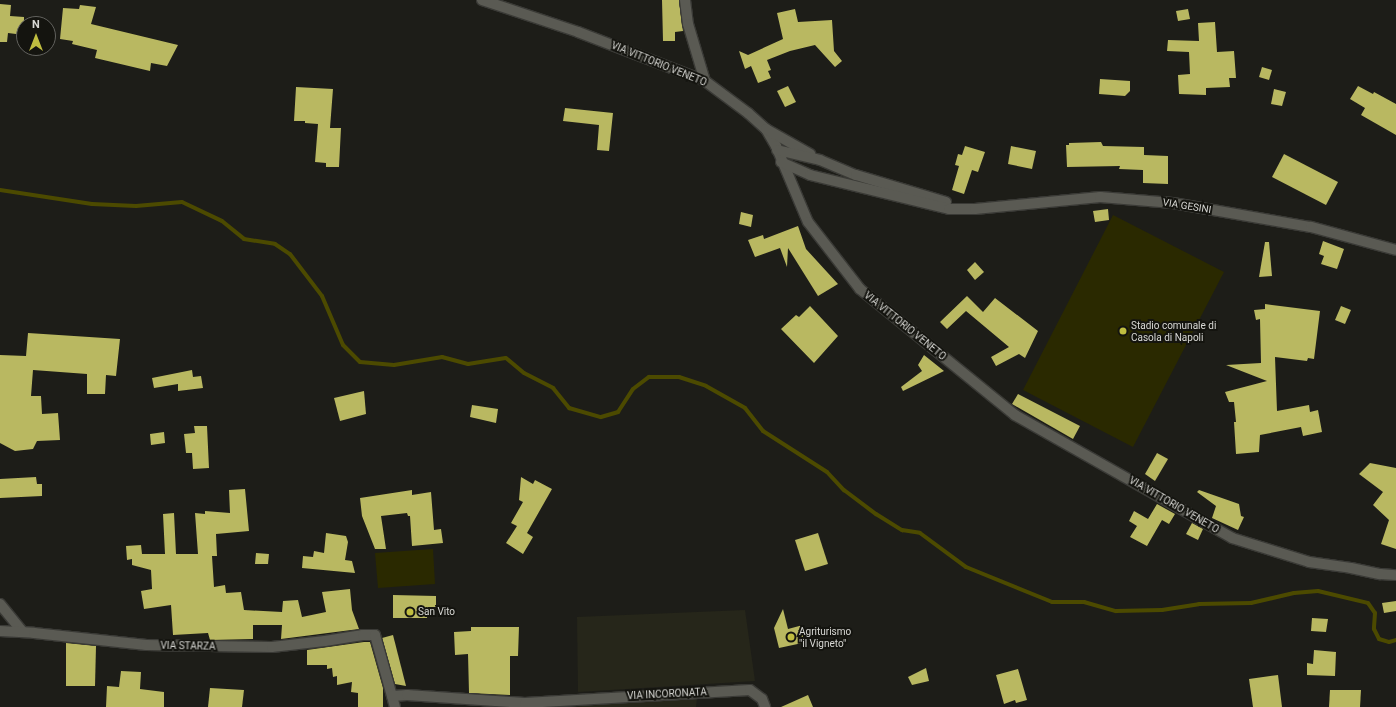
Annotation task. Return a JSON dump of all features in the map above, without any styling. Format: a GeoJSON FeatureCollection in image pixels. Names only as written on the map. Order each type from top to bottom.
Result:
{"type":"FeatureCollection","features":[{"type":"Feature","properties":{"kind":"street","name":"VIA VITTORIO VENETO"},"geometry":{"type":"LineString","coordinates":[[482,0],[578,32],[705,81],[748,113],[766,129],[777,150],[808,222],[860,289],[1015,416],[1232,538],[1309,562],[1380,574],[1396,575]]}},
{"type":"Feature","properties":{"kind":"street"},"geometry":{"type":"LineString","coordinates":[[685,0],[688,24],[705,81]]}},
{"type":"Feature","properties":{"kind":"street"},"geometry":{"type":"LineString","coordinates":[[766,129],[820,160],[856,175],[975,208]]}},
{"type":"Feature","properties":{"kind":"street"},"geometry":{"type":"LineString","coordinates":[[777,150],[820,160]]}},
{"type":"Feature","properties":{"kind":"street","name":"VIA GESINI"},"geometry":{"type":"LineString","coordinates":[[781,162],[810,175],[950,209],[1100,197],[1173,203],[1311,228],[1396,250]]}},
{"type":"Feature","properties":{"kind":"street"},"geometry":{"type":"LineString","coordinates":[[0,604],[23,632]]}},
{"type":"Feature","properties":{"kind":"street","name":"VIA STARZA"},"geometry":{"type":"LineString","coordinates":[[0,631],[23,632],[146,646],[272,647],[363,635],[376,635],[392,696]]}},
{"type":"Feature","properties":{"kind":"street","name":"VIA INCORONATA"},"geometry":{"type":"LineString","coordinates":[[392,696],[407,695],[525,703],[750,690],[762,699],[765,707]]}},
{"type":"Feature","properties":{"kind":"street"},"geometry":{"type":"LineString","coordinates":[[392,696],[394,707]]}},
{"type":"Feature","properties":{"kind":"shaded area","name":"Stadio comunale di Casola di Napoli"},"geometry":{"type":"Polygon","coordinates":[[[1113,215],[1224,272],[1133,447],[1023,390],[1113,215]]]}},
{"type":"Feature","properties":{"kind":"shaded area"},"geometry":{"type":"Polygon","coordinates":[[[433,549],[435,584],[378,588],[375,553],[433,549]]]}},
{"type":"Feature","properties":{"kind":"shaded area"},"geometry":{"type":"Polygon","coordinates":[[[745,610],[755,681],[578,692],[577,617],[745,610]]]}},
{"type":"Feature","properties":{"kind":"shaded area"},"geometry":{"type":"Polygon","coordinates":[[[697,698],[696,707],[568,707],[697,698]]]}},
{"type":"Feature","properties":{"kind":"building"},"geometry":{"type":"Polygon","coordinates":[[[662,0],[679,0],[683,31],[675,32],[675,41],[663,41],[662,0]]]}},
{"type":"Feature","properties":{"kind":"building"},"geometry":{"type":"Polygon","coordinates":[[[0,4],[11,5],[10,16],[16,16],[16,34],[8,33],[7,42],[0,42],[0,4]]]}},
{"type":"Feature","properties":{"kind":"building"},"geometry":{"type":"Polygon","coordinates":[[[80,5],[96,7],[91,24],[178,45],[167,66],[151,63],[150,71],[95,58],[97,50],[72,44],[73,41],[60,39],[63,8],[79,9],[80,5]]]}},
{"type":"Feature","properties":{"kind":"building"},"geometry":{"type":"Polygon","coordinates":[[[795,9],[798,22],[832,20],[834,51],[842,61],[835,67],[815,45],[790,51],[767,60],[771,70],[768,71],[771,78],[758,83],[751,66],[745,69],[739,51],[748,55],[783,39],[777,13],[795,9]]]}},
{"type":"Feature","properties":{"kind":"building"},"geometry":{"type":"Polygon","coordinates":[[[1188,9],[1190,19],[1178,21],[1176,11],[1188,9]]]}},
{"type":"Feature","properties":{"kind":"building"},"geometry":{"type":"Polygon","coordinates":[[[1215,22],[1217,52],[1234,51],[1236,78],[1229,78],[1230,87],[1206,88],[1206,95],[1179,94],[1178,75],[1190,74],[1189,52],[1167,51],[1168,40],[1199,41],[1198,23],[1215,22]]]}},
{"type":"Feature","properties":{"kind":"building"},"geometry":{"type":"Polygon","coordinates":[[[1262,67],[1272,70],[1269,80],[1259,77],[1262,67]]]}},
{"type":"Feature","properties":{"kind":"building"},"geometry":{"type":"Polygon","coordinates":[[[1100,79],[1130,81],[1130,91],[1125,96],[1099,94],[1100,79]]]}},
{"type":"Feature","properties":{"kind":"building"},"geometry":{"type":"Polygon","coordinates":[[[788,86],[796,102],[785,107],[777,91],[788,86]]]}},
{"type":"Feature","properties":{"kind":"building"},"geometry":{"type":"Polygon","coordinates":[[[1358,86],[1373,94],[1374,92],[1396,104],[1396,135],[1361,115],[1365,108],[1350,99],[1358,86]]]}},
{"type":"Feature","properties":{"kind":"building"},"geometry":{"type":"Polygon","coordinates":[[[296,87],[333,89],[330,128],[341,128],[339,167],[326,167],[326,163],[315,162],[318,124],[305,123],[305,121],[294,121],[296,87]]]}},
{"type":"Feature","properties":{"kind":"building"},"geometry":{"type":"Polygon","coordinates":[[[1274,89],[1286,92],[1282,106],[1271,104],[1274,89]]]}},
{"type":"Feature","properties":{"kind":"building"},"geometry":{"type":"Polygon","coordinates":[[[565,108],[613,113],[609,151],[597,150],[599,125],[563,121],[565,108]]]}},
{"type":"Feature","properties":{"kind":"building"},"geometry":{"type":"Polygon","coordinates":[[[1101,142],[1103,146],[1144,147],[1144,155],[1168,156],[1168,184],[1143,183],[1143,170],[1119,169],[1120,166],[1067,167],[1066,145],[1069,145],[1069,143],[1101,142]]]}},
{"type":"Feature","properties":{"kind":"building"},"geometry":{"type":"Polygon","coordinates":[[[965,146],[985,152],[978,172],[972,170],[964,194],[952,190],[959,166],[955,165],[958,154],[962,155],[965,146]]]}},
{"type":"Feature","properties":{"kind":"building"},"geometry":{"type":"Polygon","coordinates":[[[1011,146],[1036,151],[1032,169],[1008,164],[1011,146]]]}},
{"type":"Feature","properties":{"kind":"building"},"geometry":{"type":"Polygon","coordinates":[[[1284,154],[1338,182],[1326,205],[1272,177],[1284,154]]]}},
{"type":"Feature","properties":{"kind":"building"},"geometry":{"type":"Polygon","coordinates":[[[1108,209],[1109,220],[1095,222],[1093,211],[1108,209]]]}},
{"type":"Feature","properties":{"kind":"building"},"geometry":{"type":"Polygon","coordinates":[[[741,212],[753,215],[751,227],[739,224],[741,212]]]}},
{"type":"Feature","properties":{"kind":"building"},"geometry":{"type":"Polygon","coordinates":[[[798,226],[806,249],[838,284],[818,296],[788,248],[787,267],[780,248],[755,257],[748,240],[763,235],[764,239],[798,226]]]}},
{"type":"Feature","properties":{"kind":"building"},"geometry":{"type":"Polygon","coordinates":[[[1323,241],[1344,249],[1337,269],[1321,264],[1324,256],[1319,254],[1323,241]]]}},
{"type":"Feature","properties":{"kind":"building"},"geometry":{"type":"Polygon","coordinates":[[[1265,242],[1269,242],[1272,276],[1259,277],[1265,242]]]}},
{"type":"Feature","properties":{"kind":"building"},"geometry":{"type":"Polygon","coordinates":[[[975,262],[984,272],[975,280],[967,270],[975,262]]]}},
{"type":"Feature","properties":{"kind":"building"},"geometry":{"type":"Polygon","coordinates":[[[967,296],[983,312],[995,298],[1038,331],[1025,358],[1019,354],[996,366],[991,357],[1009,347],[966,311],[947,329],[940,322],[967,296]]]}},
{"type":"Feature","properties":{"kind":"building"},"geometry":{"type":"Polygon","coordinates":[[[1265,304],[1320,311],[1314,359],[1308,358],[1307,361],[1275,357],[1277,411],[1309,405],[1310,412],[1318,410],[1322,432],[1303,436],[1301,427],[1260,435],[1259,452],[1236,454],[1234,422],[1236,422],[1234,402],[1229,402],[1225,392],[1267,381],[1226,365],[1261,363],[1260,319],[1256,320],[1254,310],[1265,309],[1265,304]]]}},
{"type":"Feature","properties":{"kind":"building"},"geometry":{"type":"Polygon","coordinates":[[[810,306],[838,336],[814,363],[781,329],[796,315],[799,317],[810,306]]]}},
{"type":"Feature","properties":{"kind":"building"},"geometry":{"type":"Polygon","coordinates":[[[1341,306],[1351,310],[1345,324],[1335,320],[1341,306]]]}},
{"type":"Feature","properties":{"kind":"building"},"geometry":{"type":"Polygon","coordinates":[[[28,333],[120,339],[116,376],[106,375],[105,394],[87,394],[87,374],[33,370],[31,396],[41,396],[42,414],[58,413],[60,440],[37,441],[33,449],[15,451],[0,443],[0,355],[26,356],[28,333]]]}},
{"type":"Feature","properties":{"kind":"building"},"geometry":{"type":"Polygon","coordinates":[[[924,355],[944,371],[903,391],[901,387],[922,371],[918,365],[924,355]]]}},
{"type":"Feature","properties":{"kind":"building"},"geometry":{"type":"Polygon","coordinates":[[[192,370],[193,377],[201,376],[203,388],[178,391],[178,384],[154,388],[152,378],[192,370]]]}},
{"type":"Feature","properties":{"kind":"building"},"geometry":{"type":"Polygon","coordinates":[[[364,391],[366,414],[340,421],[334,398],[364,391]]]}},
{"type":"Feature","properties":{"kind":"building"},"geometry":{"type":"Polygon","coordinates":[[[1018,394],[1080,426],[1073,439],[1012,404],[1018,394]]]}},
{"type":"Feature","properties":{"kind":"building"},"geometry":{"type":"Polygon","coordinates":[[[472,405],[498,409],[496,423],[470,417],[472,405]]]}},
{"type":"Feature","properties":{"kind":"building"},"geometry":{"type":"Polygon","coordinates":[[[194,426],[207,426],[209,468],[193,469],[192,453],[186,453],[184,434],[195,433],[194,426]]]}},
{"type":"Feature","properties":{"kind":"building"},"geometry":{"type":"Polygon","coordinates":[[[164,432],[165,443],[151,445],[150,434],[164,432]]]}},
{"type":"Feature","properties":{"kind":"building"},"geometry":{"type":"Polygon","coordinates":[[[1157,453],[1168,459],[1155,481],[1145,474],[1157,453]]]}},
{"type":"Feature","properties":{"kind":"building"},"geometry":{"type":"Polygon","coordinates":[[[1370,463],[1396,468],[1396,549],[1381,544],[1389,520],[1373,505],[1383,492],[1359,474],[1370,463]]]}},
{"type":"Feature","properties":{"kind":"building"},"geometry":{"type":"Polygon","coordinates":[[[36,477],[37,484],[42,484],[42,496],[0,498],[0,479],[36,477]]]}},
{"type":"Feature","properties":{"kind":"building"},"geometry":{"type":"Polygon","coordinates":[[[521,477],[533,484],[535,480],[552,489],[527,533],[533,537],[523,554],[506,543],[517,526],[511,523],[523,502],[519,500],[521,477]]]}},
{"type":"Feature","properties":{"kind":"building"},"geometry":{"type":"Polygon","coordinates":[[[245,489],[249,531],[216,534],[217,556],[212,556],[214,587],[225,585],[226,593],[241,592],[244,610],[282,612],[283,601],[298,600],[302,617],[326,612],[322,592],[350,589],[352,610],[359,629],[281,639],[282,625],[253,625],[253,639],[210,640],[208,633],[173,635],[171,605],[144,609],[141,591],[152,589],[151,570],[132,565],[132,559],[127,560],[126,546],[141,545],[142,554],[165,554],[163,514],[174,513],[176,554],[198,554],[195,513],[205,514],[205,511],[230,513],[229,490],[245,489]]]}},
{"type":"Feature","properties":{"kind":"building"},"geometry":{"type":"Polygon","coordinates":[[[412,490],[412,495],[431,492],[434,530],[441,529],[443,543],[412,546],[410,516],[408,516],[407,513],[381,516],[386,549],[375,549],[362,516],[360,498],[412,490]]]}},
{"type":"Feature","properties":{"kind":"building"},"geometry":{"type":"Polygon","coordinates":[[[1199,490],[1239,504],[1241,516],[1244,517],[1238,530],[1212,518],[1216,506],[1197,492],[1199,490]]]}},
{"type":"Feature","properties":{"kind":"building"},"geometry":{"type":"Polygon","coordinates":[[[1157,504],[1175,514],[1169,524],[1162,520],[1147,546],[1130,537],[1137,526],[1129,521],[1134,511],[1148,519],[1157,504]]]}},
{"type":"Feature","properties":{"kind":"building"},"geometry":{"type":"Polygon","coordinates":[[[1192,523],[1203,529],[1198,540],[1186,534],[1192,523]]]}},
{"type":"Feature","properties":{"kind":"building"},"geometry":{"type":"Polygon","coordinates":[[[326,533],[346,536],[348,542],[345,560],[352,561],[355,573],[302,568],[303,556],[313,557],[314,551],[324,553],[326,533]]]}},
{"type":"Feature","properties":{"kind":"building"},"geometry":{"type":"Polygon","coordinates":[[[818,533],[828,564],[805,571],[795,540],[818,533]]]}},
{"type":"Feature","properties":{"kind":"building"},"geometry":{"type":"Polygon","coordinates":[[[256,553],[269,554],[268,564],[255,564],[256,553]]]}},
{"type":"Feature","properties":{"kind":"building","name":"San Vito"},"geometry":{"type":"Polygon","coordinates":[[[393,595],[436,596],[436,607],[428,607],[427,618],[393,618],[393,595]]]}},
{"type":"Feature","properties":{"kind":"building"},"geometry":{"type":"Polygon","coordinates":[[[1396,601],[1396,611],[1384,613],[1382,603],[1396,601]]]}},
{"type":"Feature","properties":{"kind":"building","name":"Agriturismo \"il Vigneto\""},"geometry":{"type":"Polygon","coordinates":[[[783,609],[788,629],[803,625],[807,642],[779,648],[774,628],[783,609]]]}},
{"type":"Feature","properties":{"kind":"building"},"geometry":{"type":"Polygon","coordinates":[[[1312,618],[1328,619],[1326,632],[1311,631],[1312,618]]]}},
{"type":"Feature","properties":{"kind":"building"},"geometry":{"type":"Polygon","coordinates":[[[471,627],[519,627],[518,656],[510,656],[510,695],[469,693],[468,654],[455,655],[454,632],[471,631],[471,627]]]}},
{"type":"Feature","properties":{"kind":"building"},"geometry":{"type":"Polygon","coordinates":[[[393,635],[406,686],[395,684],[382,638],[393,635]]]}},
{"type":"Feature","properties":{"kind":"building"},"geometry":{"type":"Polygon","coordinates":[[[370,642],[383,688],[383,707],[358,707],[358,693],[351,692],[352,682],[337,685],[337,676],[333,677],[332,668],[327,669],[327,665],[307,665],[307,650],[370,642]]]}},
{"type":"Feature","properties":{"kind":"building"},"geometry":{"type":"Polygon","coordinates":[[[66,643],[96,646],[95,686],[66,686],[66,643]]]}},
{"type":"Feature","properties":{"kind":"building"},"geometry":{"type":"Polygon","coordinates":[[[1314,650],[1336,652],[1335,676],[1307,675],[1307,663],[1313,664],[1314,650]]]}},
{"type":"Feature","properties":{"kind":"building"},"geometry":{"type":"Polygon","coordinates":[[[926,668],[929,681],[912,685],[908,677],[926,668]]]}},
{"type":"Feature","properties":{"kind":"building"},"geometry":{"type":"Polygon","coordinates":[[[1018,669],[1027,700],[1016,703],[1015,700],[1004,704],[996,675],[1018,669]]]}},
{"type":"Feature","properties":{"kind":"building"},"geometry":{"type":"Polygon","coordinates":[[[121,671],[141,672],[140,689],[164,692],[164,707],[106,707],[107,686],[119,687],[121,671]]]}},
{"type":"Feature","properties":{"kind":"building"},"geometry":{"type":"Polygon","coordinates":[[[1278,675],[1282,707],[1253,707],[1249,679],[1278,675]]]}},
{"type":"Feature","properties":{"kind":"building"},"geometry":{"type":"Polygon","coordinates":[[[210,688],[244,690],[242,707],[208,707],[210,688]]]}},
{"type":"Feature","properties":{"kind":"building"},"geometry":{"type":"Polygon","coordinates":[[[1330,690],[1361,690],[1360,707],[1329,707],[1330,690]]]}},
{"type":"Feature","properties":{"kind":"building"},"geometry":{"type":"Polygon","coordinates":[[[808,695],[813,707],[781,707],[808,695]]]}},
{"type":"Feature","properties":{"kind":"waterway"},"geometry":{"type":"LineString","coordinates":[[0,190],[92,204],[136,206],[182,202],[222,221],[244,239],[275,244],[290,254],[322,296],[343,345],[360,362],[394,365],[442,357],[468,364],[506,358],[524,373],[553,388],[569,408],[601,417],[618,412],[633,389],[649,377],[679,377],[706,386],[745,408],[763,431],[827,472],[844,490],[876,514],[902,530],[920,533],[966,567],[1052,602],[1084,602],[1116,611],[1162,610],[1199,604],[1251,603],[1294,593],[1318,591],[1368,603],[1375,613],[1374,629],[1379,639],[1389,642],[1396,640]]}},
{"type":"Feature","properties":{"kind":"place","name":"Stadio comunale di Casola di Napoli"},"geometry":{"type":"Point","coordinates":[1123,331]}},
{"type":"Feature","properties":{"kind":"place","name":"San Vito"},"geometry":{"type":"Point","coordinates":[410,612]}},
{"type":"Feature","properties":{"kind":"place","name":"Agriturismo \"il Vigneto\""},"geometry":{"type":"Point","coordinates":[791,637]}}]}
